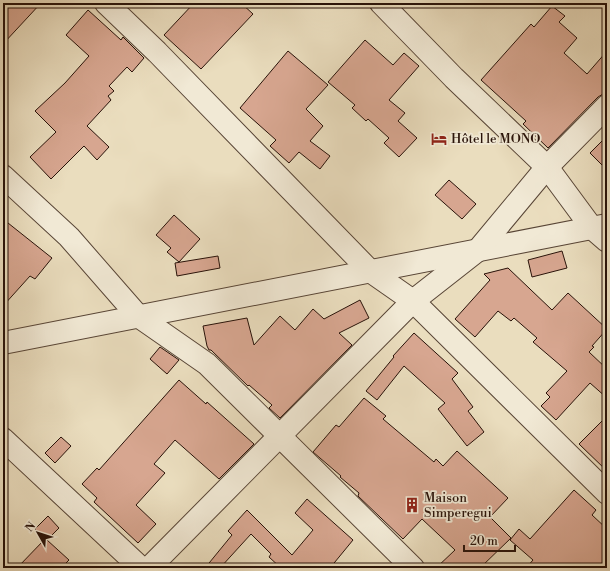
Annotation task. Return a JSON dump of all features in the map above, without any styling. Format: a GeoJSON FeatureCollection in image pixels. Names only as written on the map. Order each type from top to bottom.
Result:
{"type":"FeatureCollection","features":[{"type":"Feature","properties":{"kind":"street"},"geometry":{"type":"LineString","coordinates":[[106,3],[157,52],[370,271],[413,301],[607,493]]}},
{"type":"Feature","properties":{"kind":"street"},"geometry":{"type":"LineString","coordinates":[[380,3],[454,78],[547,167],[602,231]]}},
{"type":"Feature","properties":{"kind":"street"},"geometry":{"type":"LineString","coordinates":[[149,568],[413,301],[478,250],[547,167],[607,106]]}},
{"type":"Feature","properties":{"kind":"street"},"geometry":{"type":"LineString","coordinates":[[3,176],[69,237],[138,316],[207,364],[413,568]]}},
{"type":"Feature","properties":{"kind":"street"},"geometry":{"type":"LineString","coordinates":[[3,343],[478,250],[602,231]]}},
{"type":"Feature","properties":{"kind":"street"},"geometry":{"type":"LineString","coordinates":[[3,439],[141,568]]}},
{"type":"Feature","properties":{"kind":"building"},"geometry":{"type":"Polygon","coordinates":[[[7,3],[41,3],[3,44],[3,7],[7,3]]]}},
{"type":"Feature","properties":{"kind":"building"},"geometry":{"type":"Polygon","coordinates":[[[194,3],[241,3],[253,14],[201,69],[164,35],[194,3]]]}},
{"type":"Feature","properties":{"kind":"building"},"geometry":{"type":"Polygon","coordinates":[[[552,6],[565,16],[559,22],[577,38],[564,53],[587,74],[607,51],[607,94],[603,94],[598,97],[548,148],[523,124],[526,121],[481,80],[531,24],[534,27],[552,6]]]}},
{"type":"Feature","properties":{"kind":"building"},"geometry":{"type":"Polygon","coordinates":[[[88,10],[121,40],[123,37],[144,58],[132,72],[127,67],[109,86],[114,91],[108,96],[111,100],[87,126],[109,147],[97,160],[84,146],[51,179],[30,157],[56,132],[35,111],[65,83],[89,56],[66,35],[88,10]]]}},
{"type":"Feature","properties":{"kind":"building"},"geometry":{"type":"Polygon","coordinates":[[[365,40],[393,65],[404,53],[419,66],[389,100],[405,113],[398,121],[417,138],[399,157],[384,143],[389,138],[368,119],[366,121],[352,108],[355,105],[328,82],[365,40]]]}},
{"type":"Feature","properties":{"kind":"building"},"geometry":{"type":"Polygon","coordinates":[[[288,51],[328,85],[306,109],[323,126],[310,141],[330,156],[320,169],[299,152],[289,163],[270,146],[276,140],[240,108],[288,51]]]}},
{"type":"Feature","properties":{"kind":"building"},"geometry":{"type":"Polygon","coordinates":[[[607,136],[607,170],[590,153],[607,136]]]}},
{"type":"Feature","properties":{"kind":"building"},"geometry":{"type":"Polygon","coordinates":[[[449,180],[476,204],[462,219],[435,195],[449,180]]]}},
{"type":"Feature","properties":{"kind":"building"},"geometry":{"type":"Polygon","coordinates":[[[174,215],[200,239],[179,262],[167,252],[171,248],[156,235],[174,215]]]}},
{"type":"Feature","properties":{"kind":"building"},"geometry":{"type":"Polygon","coordinates":[[[3,219],[52,258],[35,279],[30,276],[3,306],[3,219]]]}},
{"type":"Feature","properties":{"kind":"building"},"geometry":{"type":"Polygon","coordinates":[[[562,251],[567,268],[532,277],[528,260],[562,251]]]}},
{"type":"Feature","properties":{"kind":"building"},"geometry":{"type":"Polygon","coordinates":[[[218,256],[220,268],[177,276],[175,263],[218,256]]]}},
{"type":"Feature","properties":{"kind":"building"},"geometry":{"type":"Polygon","coordinates":[[[508,268],[552,310],[568,293],[607,329],[592,346],[594,347],[589,352],[607,369],[607,398],[590,383],[556,420],[541,406],[550,397],[546,393],[567,371],[533,342],[537,338],[514,318],[511,321],[498,311],[475,337],[455,319],[490,280],[484,274],[508,268]]]}},
{"type":"Feature","properties":{"kind":"building"},"geometry":{"type":"Polygon","coordinates":[[[360,300],[369,318],[339,333],[352,345],[280,418],[269,408],[272,405],[249,385],[248,386],[211,350],[209,350],[207,346],[203,326],[247,318],[254,345],[280,316],[295,330],[313,309],[324,319],[360,300]]]}},
{"type":"Feature","properties":{"kind":"building"},"geometry":{"type":"Polygon","coordinates":[[[414,333],[458,373],[452,379],[473,407],[468,411],[484,432],[467,446],[438,409],[445,403],[404,366],[377,400],[366,391],[394,357],[393,356],[414,333]]]}},
{"type":"Feature","properties":{"kind":"building"},"geometry":{"type":"Polygon","coordinates":[[[160,347],[179,360],[167,374],[150,359],[160,347]]]}},
{"type":"Feature","properties":{"kind":"building"},"geometry":{"type":"Polygon","coordinates":[[[179,380],[206,404],[207,402],[254,444],[219,479],[175,440],[154,464],[165,473],[136,505],[156,524],[138,543],[94,502],[97,498],[82,484],[97,468],[99,470],[179,380]]]}},
{"type":"Feature","properties":{"kind":"building"},"geometry":{"type":"Polygon","coordinates":[[[364,398],[386,416],[383,419],[434,462],[436,459],[443,466],[457,451],[508,498],[490,517],[511,538],[480,568],[436,568],[455,550],[422,519],[403,539],[358,496],[359,493],[313,452],[336,425],[339,427],[364,398]]]}},
{"type":"Feature","properties":{"kind":"building"},"geometry":{"type":"Polygon","coordinates":[[[607,416],[607,471],[579,444],[607,416]]]}},
{"type":"Feature","properties":{"kind":"building"},"geometry":{"type":"Polygon","coordinates":[[[61,437],[71,446],[55,463],[45,453],[61,437]]]}},
{"type":"Feature","properties":{"kind":"building"},"geometry":{"type":"Polygon","coordinates":[[[574,490],[596,510],[592,515],[607,529],[607,568],[526,568],[533,560],[510,540],[519,529],[530,539],[574,490]]]}},
{"type":"Feature","properties":{"kind":"building"},"geometry":{"type":"Polygon","coordinates":[[[307,499],[353,540],[330,568],[281,568],[269,557],[271,554],[251,534],[220,568],[205,568],[232,535],[228,531],[247,510],[292,555],[313,530],[295,513],[307,499]]]}},
{"type":"Feature","properties":{"kind":"building"},"geometry":{"type":"Polygon","coordinates":[[[48,516],[59,528],[47,540],[69,560],[61,568],[17,568],[45,539],[35,529],[48,516]]]}},
{"type":"Feature","properties":{"kind":"place","name":"Hôtel le MONO"},"geometry":{"type":"Point","coordinates":[439,139]}},
{"type":"Feature","properties":{"kind":"place","name":"Maison Simperegui"},"geometry":{"type":"Point","coordinates":[412,505]}}]}
